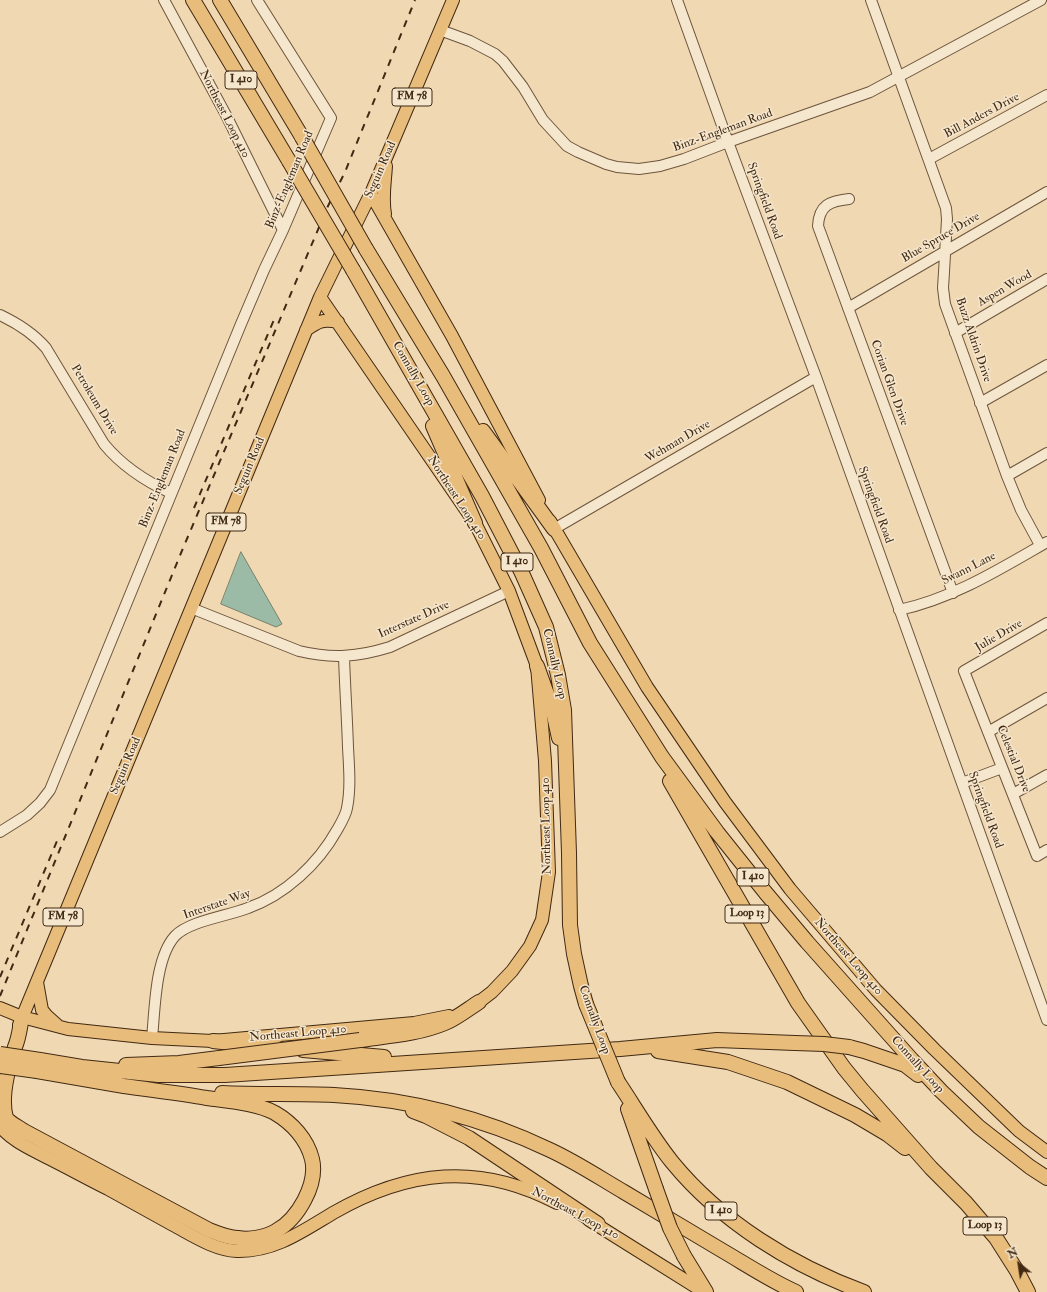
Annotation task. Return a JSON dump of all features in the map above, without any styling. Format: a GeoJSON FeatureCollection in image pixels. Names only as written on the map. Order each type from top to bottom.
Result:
{"type":"FeatureCollection","features":[{"type":"Feature","properties":{"kind":"highway","name":"Connally Loop"},"geometry":{"type":"LineString","coordinates":[[193,0],[353,270],[482,496],[522,571],[546,627],[558,675],[564,710],[570,925],[574,954],[586,1004],[618,1082],[673,1163],[719,1209],[756,1238],[798,1263],[864,1292]]}},
{"type":"Feature","properties":{"kind":"highway","name":"Connally Loop"},"geometry":{"type":"LineString","coordinates":[[220,0],[302,137],[366,249],[443,376],[541,548],[590,643],[662,757],[717,832],[807,942],[941,1092],[979,1127],[1030,1167],[1047,1178]]}},
{"type":"Feature","properties":{"kind":"highway"},"geometry":{"type":"LineString","coordinates":[[406,363],[475,523]]}},
{"type":"Feature","properties":{"kind":"highway"},"geometry":{"type":"LineString","coordinates":[[443,376],[554,529]]}},
{"type":"Feature","properties":{"kind":"highway","name":"Loop 13"},"geometry":{"type":"LineString","coordinates":[[590,643],[798,1003],[844,1068],[931,1168],[966,1203],[996,1238],[1017,1271],[1028,1292]]}},
{"type":"Feature","properties":{"kind":"highway"},"geometry":{"type":"LineString","coordinates":[[537,666],[553,711],[567,781]]}},
{"type":"Feature","properties":{"kind":"highway"},"geometry":{"type":"LineString","coordinates":[[82,1067],[179,1063],[408,1034],[446,1023],[479,1002]]}},
{"type":"Feature","properties":{"kind":"highway"},"geometry":{"type":"LineString","coordinates":[[0,1054],[39,1065],[125,1086],[167,1091],[259,1106],[274,1112],[296,1130],[306,1144],[312,1159],[313,1174],[302,1204],[293,1217],[277,1231],[251,1238],[239,1239],[224,1236],[210,1230],[15,1125],[7,1119],[2,1110],[0,1099],[1,1089],[16,1045],[22,1017]]}},
{"type":"Feature","properties":{"kind":"highway"},"geometry":{"type":"LineString","coordinates":[[0,1066],[39,1065],[82,1067],[158,1075],[225,1075],[620,1049],[717,1040],[824,1044],[849,1047],[905,1065],[941,1092]]}},
{"type":"Feature","properties":{"kind":"highway"},"geometry":{"type":"LineString","coordinates":[[213,1041],[434,1061]]}},
{"type":"Feature","properties":{"kind":"highway"},"geometry":{"type":"LineString","coordinates":[[620,1049],[650,1050],[728,1062],[787,1082],[855,1115],[887,1134],[931,1168]]}},
{"type":"Feature","properties":{"kind":"highway"},"geometry":{"type":"LineString","coordinates":[[618,1082],[670,1228],[705,1292]]}},
{"type":"Feature","properties":{"kind":"highway"},"geometry":{"type":"LineString","coordinates":[[167,1091],[334,1095],[383,1099],[467,1118],[502,1130],[551,1151],[599,1177],[784,1287],[796,1292]]}},
{"type":"Feature","properties":{"kind":"highway"},"geometry":{"type":"LineString","coordinates":[[383,1099],[426,1116],[469,1138],[598,1224]]}},
{"type":"Feature","properties":{"kind":"main road","name":"Seguin Road"},"geometry":{"type":"LineString","coordinates":[[37,981],[306,330],[320,297],[371,194],[453,0]]}},
{"type":"Feature","properties":{"kind":"main road"},"geometry":{"type":"LineString","coordinates":[[387,156],[383,205],[388,222]]}},
{"type":"Feature","properties":{"kind":"main road","name":"Northeast Loop 410"},"geometry":{"type":"LineString","coordinates":[[371,194],[452,336],[554,529],[651,693],[725,802],[790,888],[876,990],[934,1049],[1019,1131],[1047,1152]]}},
{"type":"Feature","properties":{"kind":"main road","name":"Northeast Loop 410"},"geometry":{"type":"LineString","coordinates":[[0,1008],[22,1017],[68,1029],[152,1038],[213,1041],[414,1023],[453,1015],[479,1002],[492,992],[512,971],[530,946],[542,920],[549,872],[545,761],[537,666],[509,591],[475,523],[320,297]]}},
{"type":"Feature","properties":{"kind":"main road"},"geometry":{"type":"LineString","coordinates":[[306,330],[322,321],[329,320],[338,322]]}},
{"type":"Feature","properties":{"kind":"main road"},"geometry":{"type":"LineString","coordinates":[[37,981],[42,1010],[59,1026]]}},
{"type":"Feature","properties":{"kind":"main road","name":"FM 78"},"geometry":{"type":"LineString","coordinates":[[22,1017],[37,981]]}},
{"type":"Feature","properties":{"kind":"main road"},"geometry":{"type":"LineString","coordinates":[[0,1073],[22,1017]]}},
{"type":"Feature","properties":{"kind":"main road","name":"Northeast Loop 410"},"geometry":{"type":"LineString","coordinates":[[0,1126],[6,1133],[22,1144],[200,1240],[220,1248],[236,1251],[251,1251],[267,1248],[284,1241],[335,1212],[390,1186],[414,1180],[441,1177],[465,1176],[490,1178],[520,1186],[598,1224],[705,1292]]}},
{"type":"Feature","properties":{"kind":"street","name":"Northeast Loop 410"},"geometry":{"type":"LineString","coordinates":[[164,0],[226,116],[283,230]]}},
{"type":"Feature","properties":{"kind":"street","name":"Binz-Engleman Road"},"geometry":{"type":"LineString","coordinates":[[0,832],[27,816],[50,790],[241,324],[331,118],[257,0]]}},
{"type":"Feature","properties":{"kind":"street","name":"Springfield Road"},"geometry":{"type":"LineString","coordinates":[[677,0],[728,142],[816,377],[1047,1020]]}},
{"type":"Feature","properties":{"kind":"street","name":"Buzz Aldrin Drive"},"geometry":{"type":"LineString","coordinates":[[871,0],[946,208],[947,218],[943,288],[945,304],[980,403],[1021,510],[1044,544]]}},
{"type":"Feature","properties":{"kind":"street","name":"Binz-Engleman Road"},"geometry":{"type":"LineString","coordinates":[[440,30],[470,41],[495,54],[503,61],[523,87],[543,120],[567,146],[600,162],[617,167],[639,169],[684,160],[728,142],[870,92],[1041,0]]}},
{"type":"Feature","properties":{"kind":"street","name":"Bill Anders Drive"},"geometry":{"type":"LineString","coordinates":[[929,159],[1047,95]]}},
{"type":"Feature","properties":{"kind":"street","name":"Blue Spruce Drive"},"geometry":{"type":"LineString","coordinates":[[848,308],[1047,192]]}},
{"type":"Feature","properties":{"kind":"street","name":"Corian Glen Drive"},"geometry":{"type":"LineString","coordinates":[[848,199],[833,202],[823,208],[820,214],[818,226],[953,593]]}},
{"type":"Feature","properties":{"kind":"street","name":"Aspen Wood"},"geometry":{"type":"LineString","coordinates":[[955,333],[1047,279]]}},
{"type":"Feature","properties":{"kind":"street","name":"Petroleum Drive"},"geometry":{"type":"LineString","coordinates":[[0,314],[26,330],[38,339],[46,348],[104,444],[111,453],[129,469],[150,483],[171,493]]}},
{"type":"Feature","properties":{"kind":"street"},"geometry":{"type":"LineString","coordinates":[[980,403],[1047,365]]}},
{"type":"Feature","properties":{"kind":"street","name":"Wehman Drive"},"geometry":{"type":"LineString","coordinates":[[554,529],[816,377]]}},
{"type":"Feature","properties":{"kind":"street"},"geometry":{"type":"LineString","coordinates":[[1007,476],[1047,453]]}},
{"type":"Feature","properties":{"kind":"street","name":"Swann Lane"},"geometry":{"type":"LineString","coordinates":[[899,610],[932,601],[953,593],[1044,544]]}},
{"type":"Feature","properties":{"kind":"street","name":"Interstate Drive"},"geometry":{"type":"LineString","coordinates":[[191,608],[299,651],[314,655],[344,657],[390,647],[509,591]]}},
{"type":"Feature","properties":{"kind":"street","name":"Julie Drive"},"geometry":{"type":"LineString","coordinates":[[964,671],[1047,623]]}},
{"type":"Feature","properties":{"kind":"street","name":"Interstate Way"},"geometry":{"type":"LineString","coordinates":[[152,1038],[158,978],[165,953],[176,935],[187,928],[264,902],[285,888],[310,866],[334,836],[342,821],[347,809],[349,782],[344,657]]}},
{"type":"Feature","properties":{"kind":"street","name":"Celestial Drive"},"geometry":{"type":"LineString","coordinates":[[964,671],[1037,856],[1047,850]]}},
{"type":"Feature","properties":{"kind":"street"},"geometry":{"type":"LineString","coordinates":[[988,732],[1047,698]]}},
{"type":"Feature","properties":{"kind":"street"},"geometry":{"type":"LineString","coordinates":[[962,783],[1002,768]]}},
{"type":"Feature","properties":{"kind":"street"},"geometry":{"type":"LineString","coordinates":[[1013,794],[1047,775]]}},
{"type":"Feature","properties":{"kind":"shaded area"},"geometry":{"type":"Polygon","coordinates":[[[241,552],[282,624],[276,627],[221,604],[241,552]]]}},
{"type":"Feature","properties":{"kind":"railway"},"geometry":{"type":"LineString","coordinates":[[0,996],[181,553],[328,206],[345,172],[415,0]]}},
{"type":"Feature","properties":{"kind":"railway"},"geometry":{"type":"LineString","coordinates":[[194,508],[276,315]]}},
{"type":"Feature","properties":{"kind":"railway"},"geometry":{"type":"LineString","coordinates":[[0,977],[57,841]]}}]}
